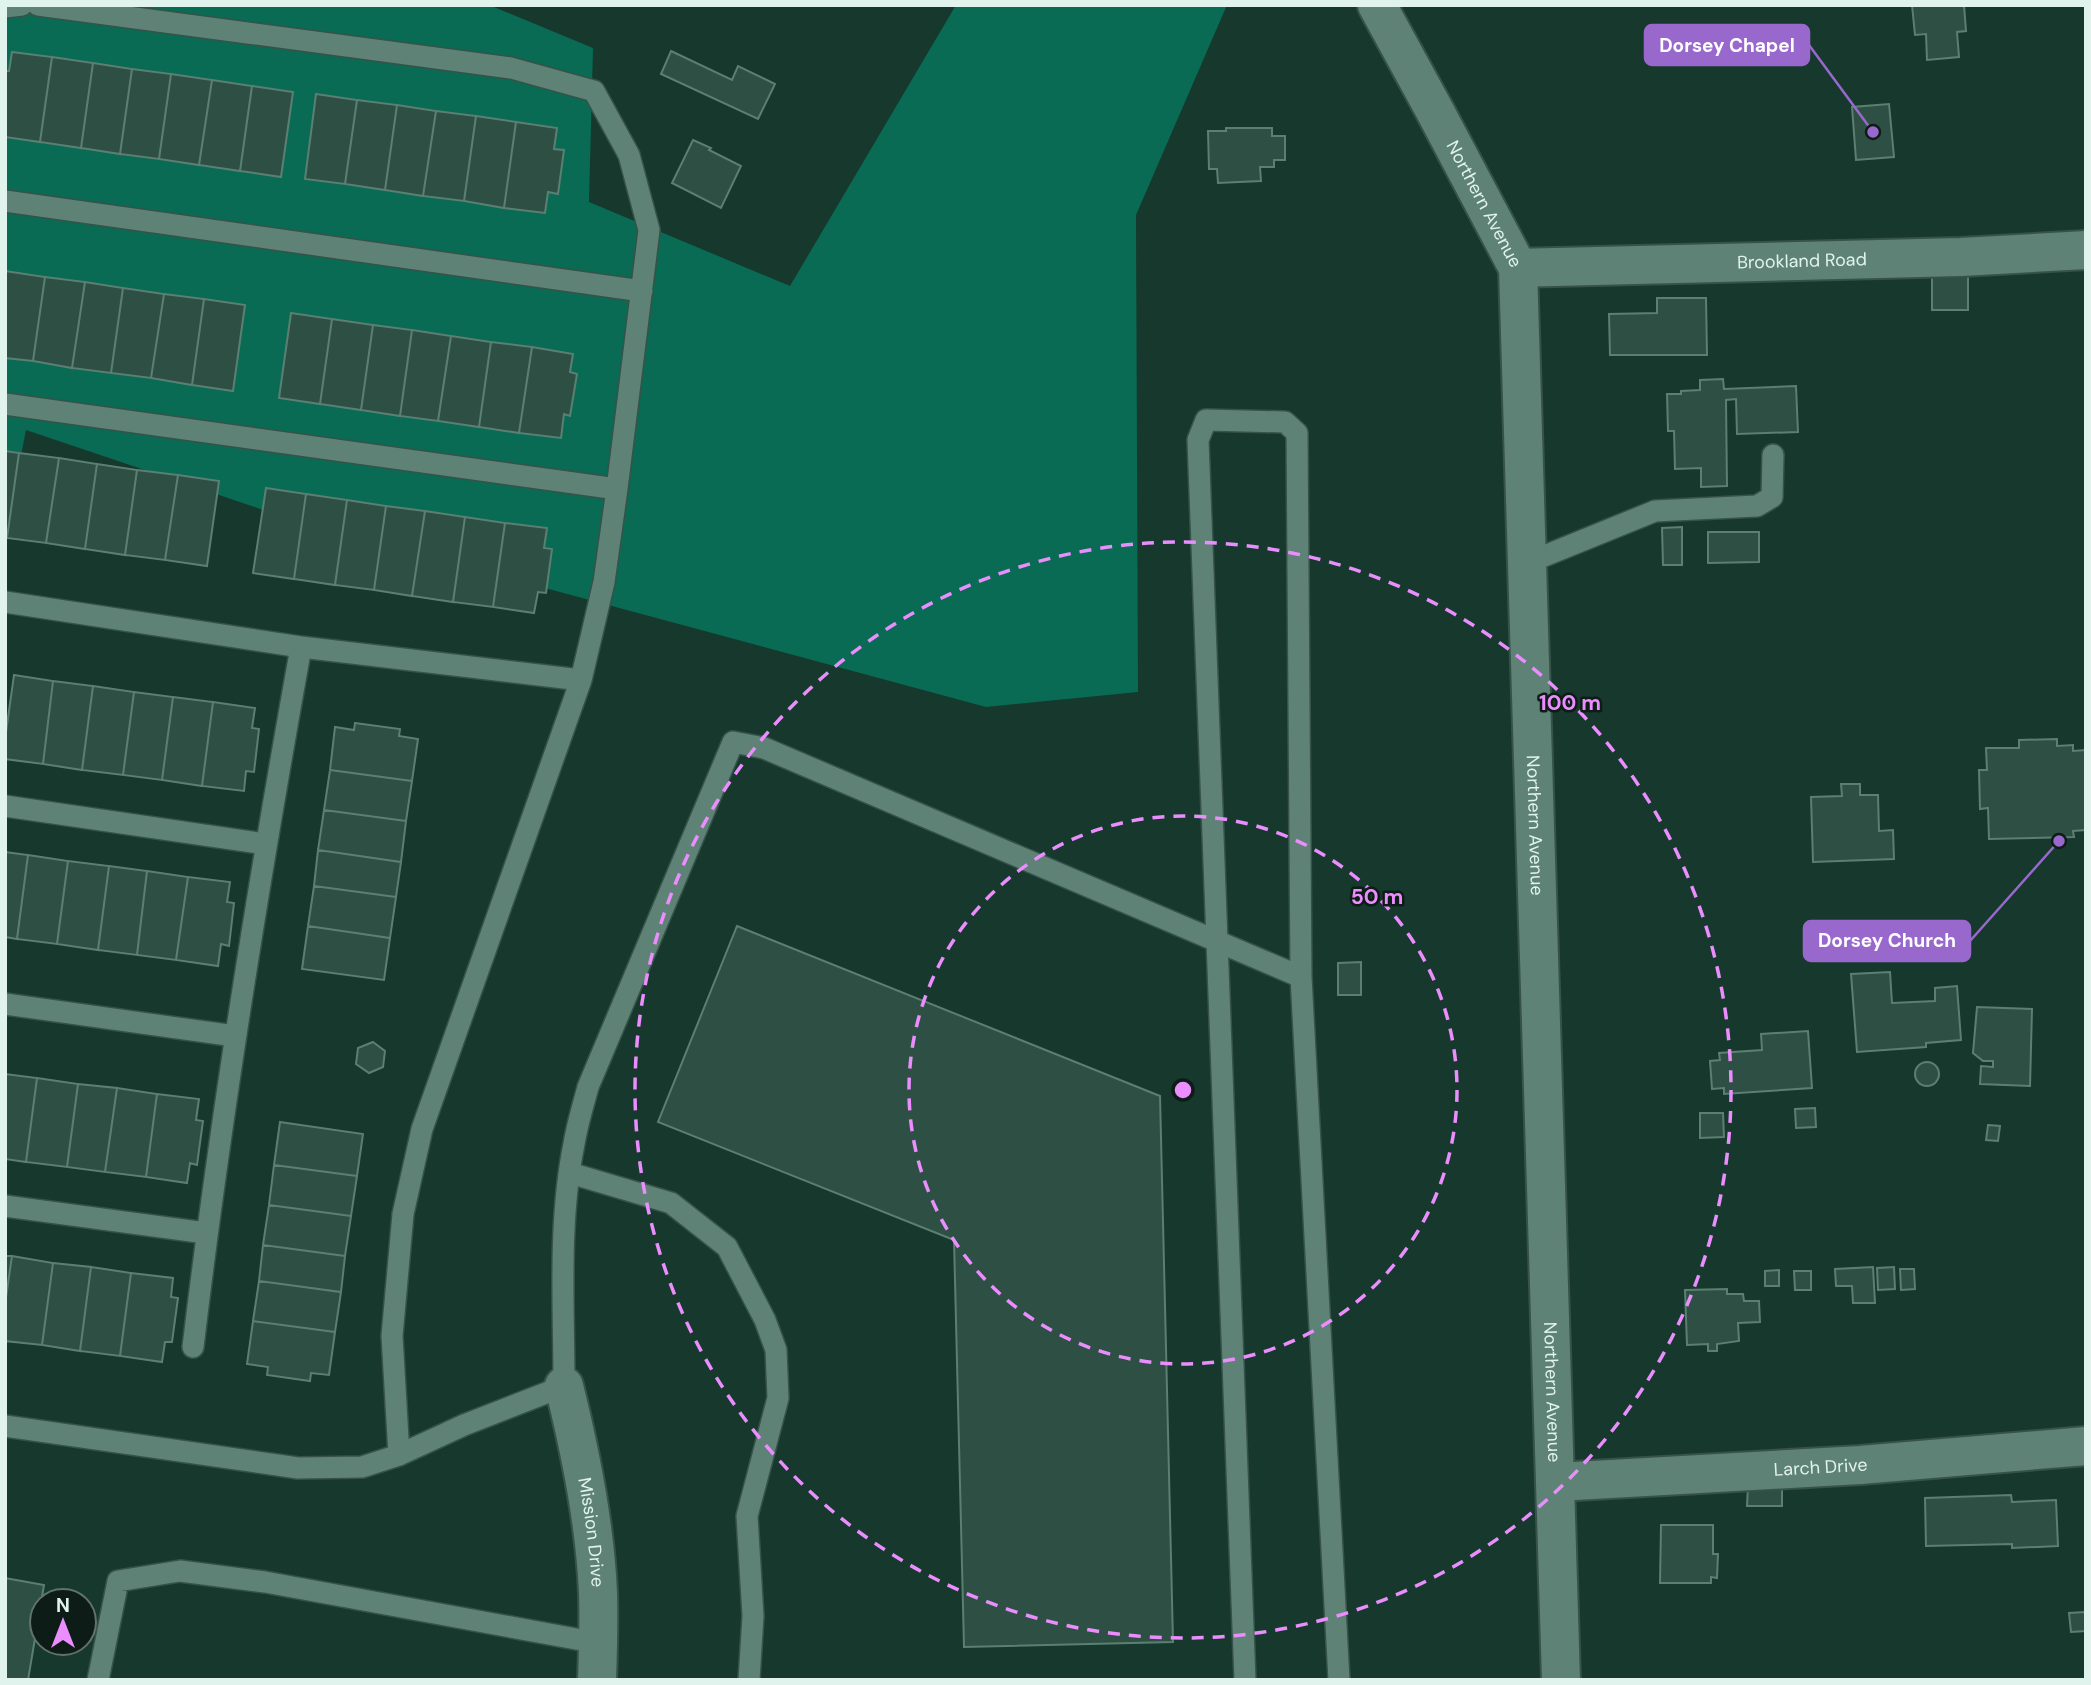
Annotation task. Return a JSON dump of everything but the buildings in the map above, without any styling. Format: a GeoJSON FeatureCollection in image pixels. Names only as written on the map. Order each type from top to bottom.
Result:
{"type":"FeatureCollection","features":[{"type":"Feature","properties":{"kind":"street","name":"Northern Avenue"},"geometry":{"type":"LineString","coordinates":[[1377,5],[1518,268],[1561,1680]]}},
{"type":"Feature","properties":{"kind":"street","name":"Brookland Road"},"geometry":{"type":"LineString","coordinates":[[1518,268],[1933,258],[2086,250]]}},
{"type":"Feature","properties":{"kind":"street","name":"Mission Drive"},"geometry":{"type":"LineString","coordinates":[[564,1386],[577,1438],[591,1522],[598,1594],[597,1661]]}},
{"type":"Feature","properties":{"kind":"street","name":"Larch Drive"},"geometry":{"type":"LineString","coordinates":[[1557,1482],[1860,1465],[2086,1446]]}},
{"type":"Feature","properties":{"kind":"lane"},"geometry":{"type":"LineString","coordinates":[[5,7],[22,5]]}},
{"type":"Feature","properties":{"kind":"lane"},"geometry":{"type":"LineString","coordinates":[[38,5],[511,68],[594,91],[629,155],[649,230],[604,582],[581,680],[422,1129],[403,1214],[393,1323],[399,1455]]}},
{"type":"Feature","properties":{"kind":"lane"},"geometry":{"type":"LineString","coordinates":[[5,201],[642,292]]}},
{"type":"Feature","properties":{"kind":"lane"},"geometry":{"type":"LineString","coordinates":[[5,404],[617,489]]}},
{"type":"Feature","properties":{"kind":"lane"},"geometry":{"type":"LineString","coordinates":[[1245,1680],[1198,440],[1206,421],[1285,422],[1297,433],[1301,976],[1339,1680]]}},
{"type":"Feature","properties":{"kind":"lane"},"geometry":{"type":"LineString","coordinates":[[1527,563],[1655,510],[1756,506],[1772,496],[1773,455]]}},
{"type":"Feature","properties":{"kind":"lane"},"geometry":{"type":"LineString","coordinates":[[5,602],[301,647],[581,680]]}},
{"type":"Feature","properties":{"kind":"lane"},"geometry":{"type":"LineString","coordinates":[[192,1347],[235,1036],[265,844],[301,647]]}},
{"type":"Feature","properties":{"kind":"lane"},"geometry":{"type":"LineString","coordinates":[[5,1426],[298,1468],[362,1467],[399,1455],[464,1425],[564,1386],[566,1207],[573,1146],[588,1087],[733,742],[764,748],[1301,976]]}},
{"type":"Feature","properties":{"kind":"lane"},"geometry":{"type":"LineString","coordinates":[[5,806],[265,844]]}},
{"type":"Feature","properties":{"kind":"lane"},"geometry":{"type":"LineString","coordinates":[[5,1004],[235,1036]]}},
{"type":"Feature","properties":{"kind":"lane"},"geometry":{"type":"LineString","coordinates":[[570,1173],[671,1203],[727,1247],[769,1330],[776,1350],[778,1398],[747,1516],[753,1616],[749,1680]]}},
{"type":"Feature","properties":{"kind":"lane"},"geometry":{"type":"LineString","coordinates":[[5,1206],[206,1233]]}},
{"type":"Feature","properties":{"kind":"lane"},"geometry":{"type":"LineString","coordinates":[[99,1680],[118,1581],[180,1571],[278,1584],[597,1661]]}},
{"type":"Feature","properties":{"kind":"green space"},"geometry":{"type":"Polygon","coordinates":[[[5,5],[489,5],[593,48],[589,202],[790,286],[956,5],[1227,5],[1136,215],[1138,692],[986,707],[290,519],[26,430],[5,537],[5,5]]]}},
{"type":"Feature","properties":{"kind":"place","name":"Dorsey Chapel"},"geometry":{"type":"Point","coordinates":[1873,132]}},
{"type":"Feature","properties":{"kind":"place","name":"Dorsey Church"},"geometry":{"type":"Point","coordinates":[2059,841]}}]}
